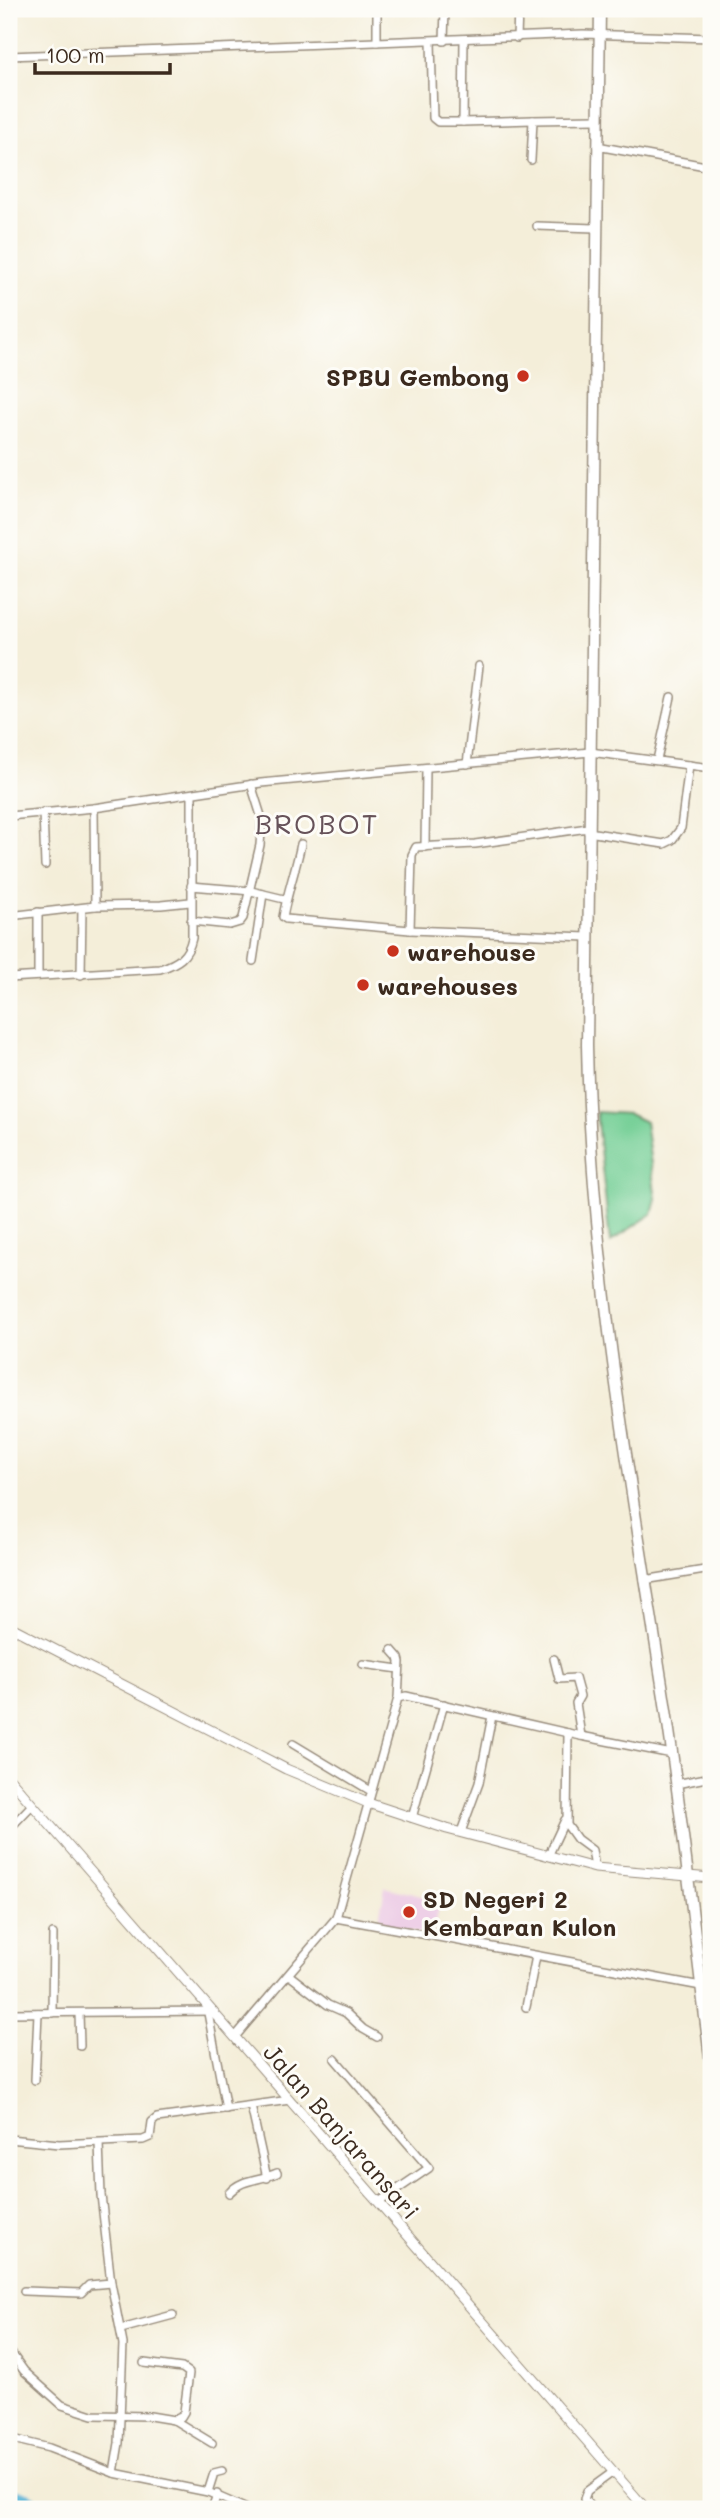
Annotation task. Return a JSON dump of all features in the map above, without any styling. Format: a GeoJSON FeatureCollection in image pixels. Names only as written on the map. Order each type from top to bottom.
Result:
{"type":"FeatureCollection","features":[{"type":"Feature","properties":{"kind":"main road"},"geometry":{"type":"LineString","coordinates":[[600,9],[587,937],[587,1045],[592,1173],[603,1291],[672,1754],[711,2065]]}},
{"type":"Feature","properties":{"kind":"street"},"geometry":{"type":"LineString","coordinates":[[377,9],[377,42]]}},
{"type":"Feature","properties":{"kind":"street"},"geometry":{"type":"LineString","coordinates":[[444,41],[445,9]]}},
{"type":"Feature","properties":{"kind":"street"},"geometry":{"type":"LineString","coordinates":[[517,38],[518,9]]}},
{"type":"Feature","properties":{"kind":"street"},"geometry":{"type":"LineString","coordinates":[[9,57],[599,34],[711,38]]}},
{"type":"Feature","properties":{"kind":"street"},"geometry":{"type":"LineString","coordinates":[[463,122],[464,40]]}},
{"type":"Feature","properties":{"kind":"street"},"geometry":{"type":"LineString","coordinates":[[431,41],[433,118],[438,122],[597,119]]}},
{"type":"Feature","properties":{"kind":"street"},"geometry":{"type":"LineString","coordinates":[[531,160],[533,120]]}},
{"type":"Feature","properties":{"kind":"street"},"geometry":{"type":"LineString","coordinates":[[597,146],[711,167]]}},
{"type":"Feature","properties":{"kind":"street"},"geometry":{"type":"LineString","coordinates":[[537,226],[596,228]]}},
{"type":"Feature","properties":{"kind":"street"},"geometry":{"type":"LineString","coordinates":[[467,764],[479,666]]}},
{"type":"Feature","properties":{"kind":"street"},"geometry":{"type":"LineString","coordinates":[[657,760],[671,696]]}},
{"type":"Feature","properties":{"kind":"street"},"geometry":{"type":"LineString","coordinates":[[9,816],[94,808],[251,784],[590,752],[711,768]]}},
{"type":"Feature","properties":{"kind":"street"},"geometry":{"type":"LineString","coordinates":[[410,930],[412,855],[416,847],[475,844],[588,830],[664,844],[672,840],[681,828],[690,765]]}},
{"type":"Feature","properties":{"kind":"street"},"geometry":{"type":"LineString","coordinates":[[425,847],[426,768]]}},
{"type":"Feature","properties":{"kind":"street"},"geometry":{"type":"LineString","coordinates":[[191,921],[236,924],[243,918],[260,845],[261,819],[251,784]]}},
{"type":"Feature","properties":{"kind":"street"},"geometry":{"type":"LineString","coordinates":[[9,978],[160,969],[177,963],[190,948],[192,795]]}},
{"type":"Feature","properties":{"kind":"street"},"geometry":{"type":"LineString","coordinates":[[94,808],[95,906]]}},
{"type":"Feature","properties":{"kind":"street"},"geometry":{"type":"LineString","coordinates":[[43,812],[45,864]]}},
{"type":"Feature","properties":{"kind":"street"},"geometry":{"type":"LineString","coordinates":[[301,844],[292,882],[284,899],[283,918],[286,919],[410,930],[587,937]]}},
{"type":"Feature","properties":{"kind":"street"},"geometry":{"type":"LineString","coordinates":[[191,886],[251,891],[284,899]]}},
{"type":"Feature","properties":{"kind":"street"},"geometry":{"type":"LineString","coordinates":[[253,961],[263,894]]}},
{"type":"Feature","properties":{"kind":"street"},"geometry":{"type":"LineString","coordinates":[[9,916],[95,906],[190,902]]}},
{"type":"Feature","properties":{"kind":"street"},"geometry":{"type":"LineString","coordinates":[[81,975],[82,908]]}},
{"type":"Feature","properties":{"kind":"street"},"geometry":{"type":"LineString","coordinates":[[38,912],[38,976]]}},
{"type":"Feature","properties":{"kind":"street"},"geometry":{"type":"LineString","coordinates":[[644,1580],[711,1569]]}},
{"type":"Feature","properties":{"kind":"street"},"geometry":{"type":"LineString","coordinates":[[9,1626],[286,1769],[368,1803],[412,1818],[595,1868],[711,1878]]}},
{"type":"Feature","properties":{"kind":"street"},"geometry":{"type":"LineString","coordinates":[[235,2037],[335,1918],[398,1698],[399,1658],[392,1650]]}},
{"type":"Feature","properties":{"kind":"street"},"geometry":{"type":"LineString","coordinates":[[554,1659],[559,1679],[575,1678],[580,1696],[576,1703],[580,1736]]}},
{"type":"Feature","properties":{"kind":"street"},"geometry":{"type":"LineString","coordinates":[[363,1664],[399,1670]]}},
{"type":"Feature","properties":{"kind":"street"},"geometry":{"type":"LineString","coordinates":[[398,1698],[406,1696],[672,1754]]}},
{"type":"Feature","properties":{"kind":"street"},"geometry":{"type":"LineString","coordinates":[[412,1818],[444,1704]]}},
{"type":"Feature","properties":{"kind":"street"},"geometry":{"type":"LineString","coordinates":[[461,1832],[479,1783],[492,1716]]}},
{"type":"Feature","properties":{"kind":"street"},"geometry":{"type":"LineString","coordinates":[[568,1732],[566,1818],[570,1832],[592,1850],[595,1868]]}},
{"type":"Feature","properties":{"kind":"street"},"geometry":{"type":"LineString","coordinates":[[293,1744],[371,1791]]}},
{"type":"Feature","properties":{"kind":"street"},"geometry":{"type":"LineString","coordinates":[[676,1784],[711,1777]]}},
{"type":"Feature","properties":{"kind":"street","name":"Jalan Banjaransari"},"geometry":{"type":"LineString","coordinates":[[9,1778],[210,2012],[235,2037],[646,2509]]}},
{"type":"Feature","properties":{"kind":"street"},"geometry":{"type":"LineString","coordinates":[[9,1829],[32,1805]]}},
{"type":"Feature","properties":{"kind":"street"},"geometry":{"type":"LineString","coordinates":[[549,1854],[566,1818]]}},
{"type":"Feature","properties":{"kind":"street"},"geometry":{"type":"LineString","coordinates":[[335,1918],[701,1986]]}},
{"type":"Feature","properties":{"kind":"street"},"geometry":{"type":"LineString","coordinates":[[52,2013],[53,1934]]}},
{"type":"Feature","properties":{"kind":"street"},"geometry":{"type":"LineString","coordinates":[[526,2007],[536,1956]]}},
{"type":"Feature","properties":{"kind":"street"},"geometry":{"type":"LineString","coordinates":[[289,1975],[328,2006],[346,2013],[363,2029],[377,2037]]}},
{"type":"Feature","properties":{"kind":"street"},"geometry":{"type":"LineString","coordinates":[[9,2013],[210,2012],[226,2109]]}},
{"type":"Feature","properties":{"kind":"street"},"geometry":{"type":"LineString","coordinates":[[35,2081],[38,2013]]}},
{"type":"Feature","properties":{"kind":"street"},"geometry":{"type":"LineString","coordinates":[[79,2013],[80,2046]]}},
{"type":"Feature","properties":{"kind":"street"},"geometry":{"type":"LineString","coordinates":[[335,2059],[429,2168],[379,2202]]}},
{"type":"Feature","properties":{"kind":"street"},"geometry":{"type":"LineString","coordinates":[[9,2139],[59,2144],[147,2140],[152,2122],[158,2118],[290,2101]]}},
{"type":"Feature","properties":{"kind":"street"},"geometry":{"type":"LineString","coordinates":[[251,2106],[267,2178]]}},
{"type":"Feature","properties":{"kind":"street"},"geometry":{"type":"LineString","coordinates":[[99,2143],[101,2195],[123,2358],[121,2416],[114,2473]]}},
{"type":"Feature","properties":{"kind":"street"},"geometry":{"type":"LineString","coordinates":[[229,2193],[239,2182],[267,2178],[277,2173]]}},
{"type":"Feature","properties":{"kind":"street"},"geometry":{"type":"LineString","coordinates":[[24,2291],[81,2293],[89,2285],[111,2283]]}},
{"type":"Feature","properties":{"kind":"street"},"geometry":{"type":"LineString","coordinates":[[121,2329],[173,2315]]}},
{"type":"Feature","properties":{"kind":"street"},"geometry":{"type":"LineString","coordinates":[[9,2350],[24,2371],[62,2405],[93,2415],[150,2416],[174,2420],[212,2443]]}},
{"type":"Feature","properties":{"kind":"street"},"geometry":{"type":"LineString","coordinates":[[144,2363],[181,2368],[189,2373],[184,2412],[174,2420]]}},
{"type":"Feature","properties":{"kind":"street"},"geometry":{"type":"LineString","coordinates":[[9,2438],[49,2448],[114,2473],[217,2494],[247,2509]]}},
{"type":"Feature","properties":{"kind":"street"},"geometry":{"type":"LineString","coordinates":[[208,2492],[214,2473],[222,2471]]}},
{"type":"Feature","properties":{"kind":"street"},"geometry":{"type":"LineString","coordinates":[[592,2509],[584,2499],[587,2491],[613,2472]]}},
{"type":"Feature","properties":{"kind":"street"},"geometry":{"type":"LineString","coordinates":[[212,2509],[217,2494]]}},
{"type":"Feature","properties":{"kind":"shaded area","name":"SD Negeri 2 Kembaran Kulon"},"geometry":{"type":"Polygon","coordinates":[[[385,1887],[441,1901],[432,1935],[378,1924],[385,1887]]]}},
{"type":"Feature","properties":{"kind":"green space"},"geometry":{"type":"Polygon","coordinates":[[[596,1112],[629,1114],[645,1122],[656,1199],[652,1214],[610,1242],[596,1112]]]}},
{"type":"Feature","properties":{"kind":"waterway"},"geometry":{"type":"LineString","coordinates":[[9,2494],[26,2500],[37,2509]]}},
{"type":"Feature","properties":{"kind":"place","name":"SPBU Gembong"},"geometry":{"type":"Point","coordinates":[523,376]}},
{"type":"Feature","properties":{"kind":"place","name":"warehouse"},"geometry":{"type":"Point","coordinates":[393,951]}},
{"type":"Feature","properties":{"kind":"place","name":"warehouses"},"geometry":{"type":"Point","coordinates":[363,985]}},
{"type":"Feature","properties":{"kind":"place","name":"SD Negeri 2 Kembaran Kulon"},"geometry":{"type":"Point","coordinates":[409,1912]}},
{"type":"Feature","properties":{"kind":"district","name":"BROBOT"},"geometry":{"type":"Point","coordinates":[317,823]}}]}
